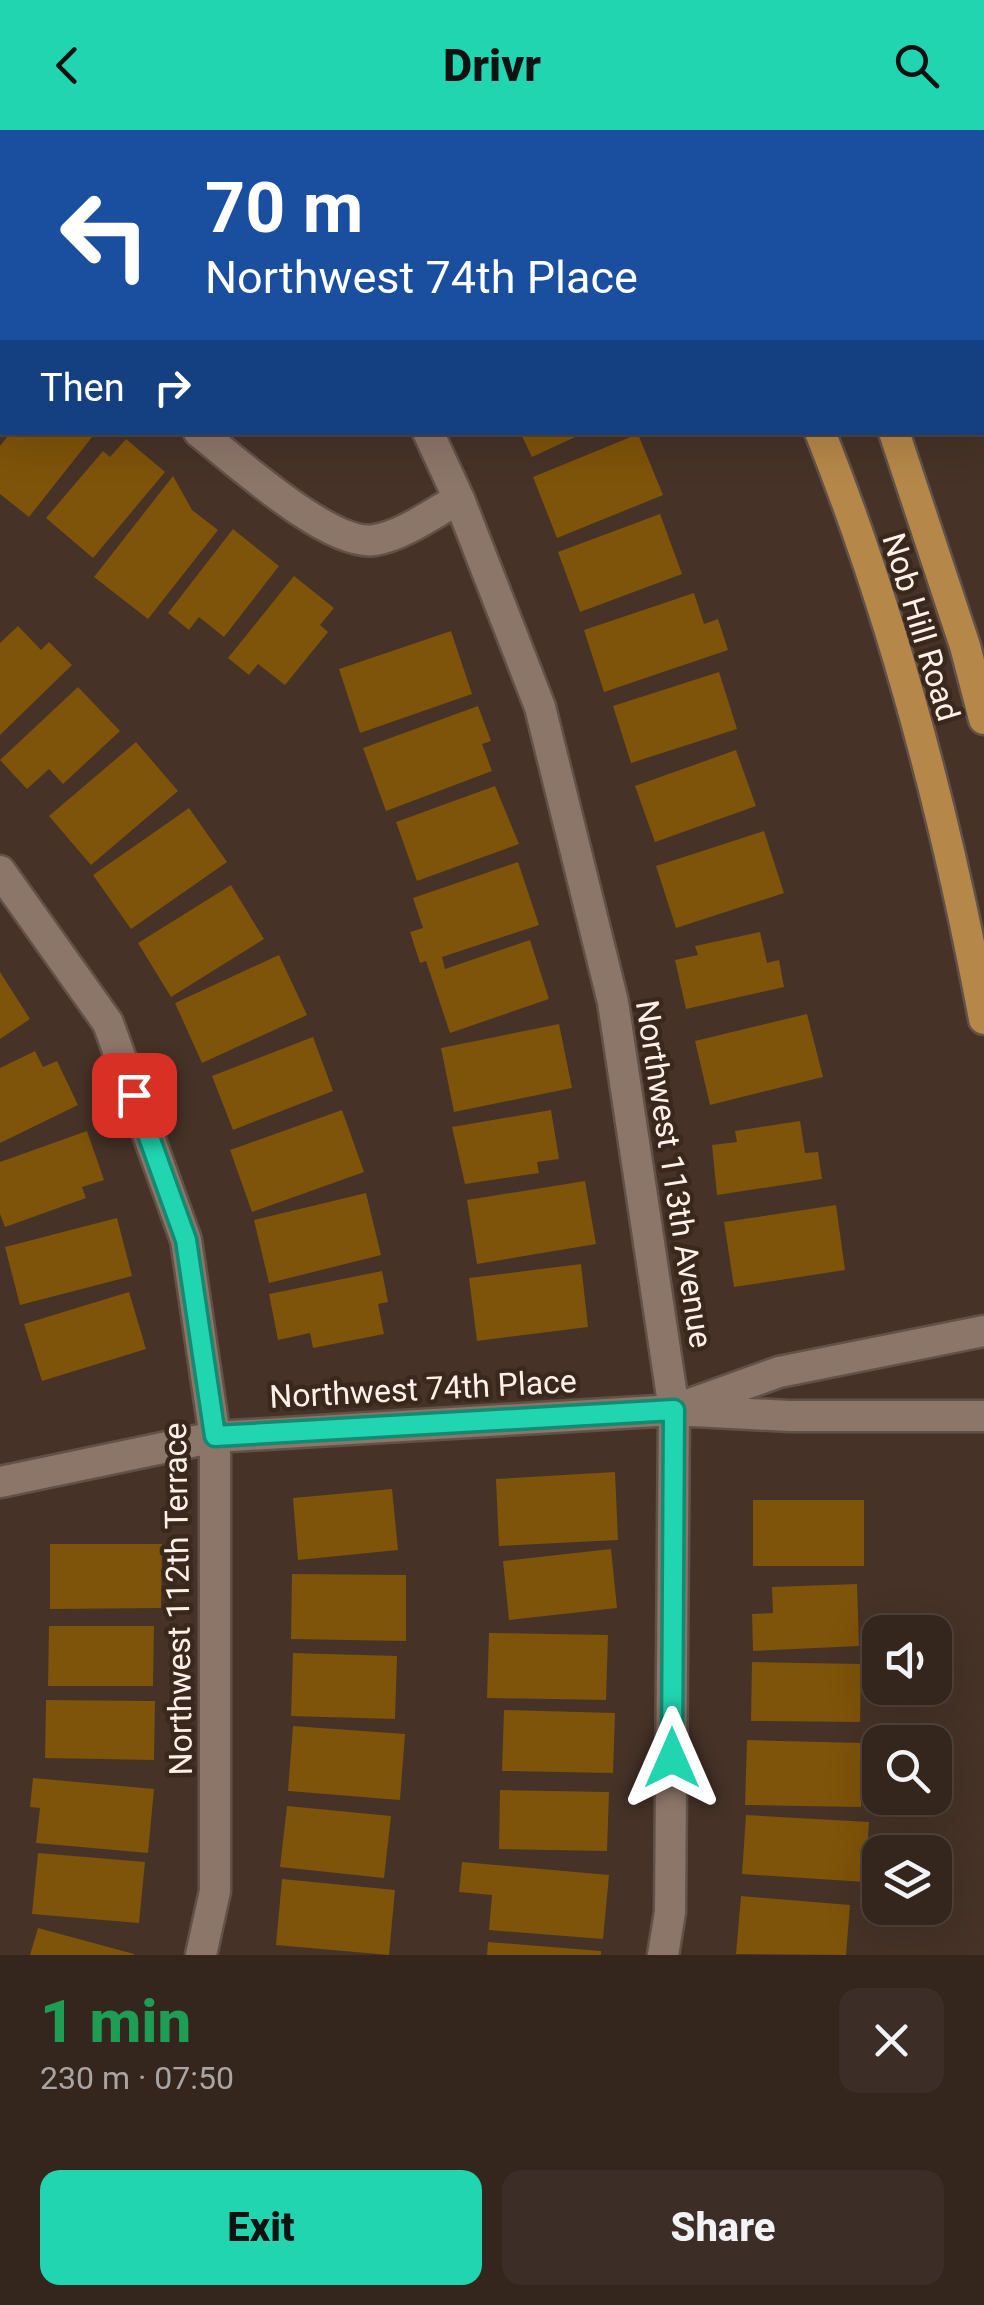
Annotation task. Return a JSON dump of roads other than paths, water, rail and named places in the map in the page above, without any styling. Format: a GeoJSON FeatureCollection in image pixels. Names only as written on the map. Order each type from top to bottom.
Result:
{"type":"FeatureCollection","features":[{"type":"Feature","properties":{"kind":"main road","name":"Nob Hill Road"},"geometry":{"type":"LineString","coordinates":[[821,435],[897,657],[957,888],[984,1019]]}},
{"type":"Feature","properties":{"kind":"main road","name":"Nob Hill Road"},"geometry":{"type":"LineString","coordinates":[[895,435],[965,646],[984,719]]}},
{"type":"Feature","properties":{"kind":"street"},"geometry":{"type":"LineString","coordinates":[[202,435],[329,531],[360,542],[388,537],[459,499]]}},
{"type":"Feature","properties":{"kind":"street","name":"Northwest 113th Avenue"},"geometry":{"type":"LineString","coordinates":[[429,435],[459,499],[540,707],[613,1002],[674,1410],[670,1912],[663,1955]]}},
{"type":"Feature","properties":{"kind":"street","name":"Northwest 112th Terrace"},"geometry":{"type":"LineString","coordinates":[[0,871],[108,1023],[186,1240],[215,1436],[215,1891],[200,1955]]}},
{"type":"Feature","properties":{"kind":"street","name":"Northwest 74th Place"},"geometry":{"type":"LineString","coordinates":[[674,1410],[779,1372],[984,1330]]}},
{"type":"Feature","properties":{"kind":"street","name":"Northwest 74th Place"},"geometry":{"type":"LineString","coordinates":[[0,1482],[215,1436],[674,1410],[789,1416],[984,1416]]}}]}
